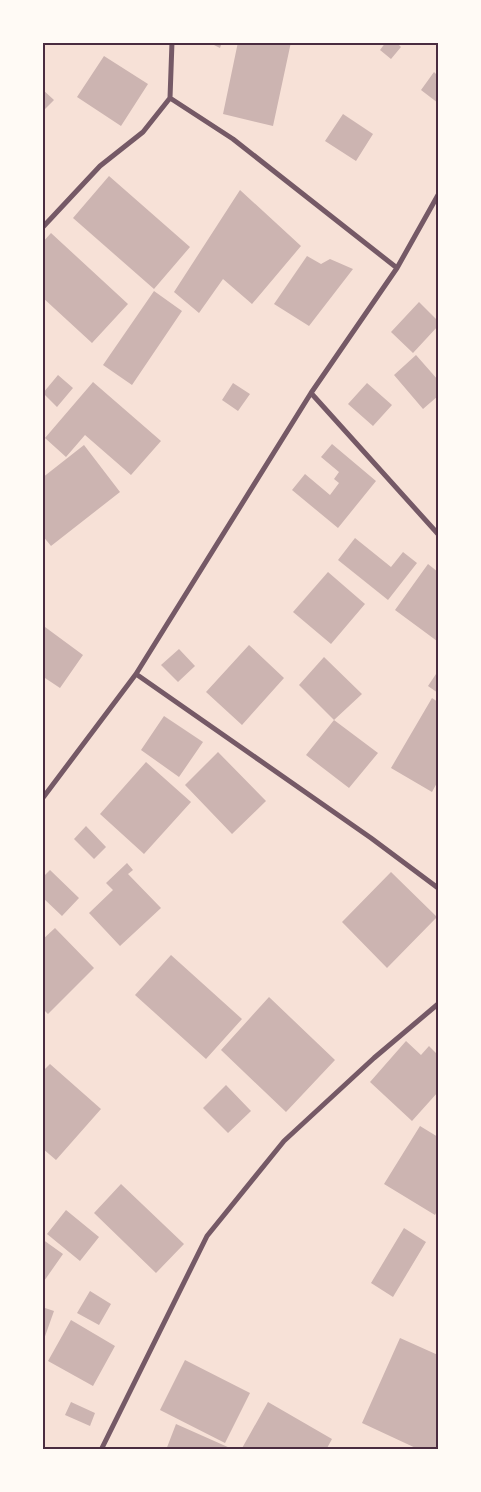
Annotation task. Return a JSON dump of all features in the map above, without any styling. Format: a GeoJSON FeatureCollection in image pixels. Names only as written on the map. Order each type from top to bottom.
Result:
{"type":"FeatureCollection","features":[{"type":"Feature","properties":{"kind":"street"},"geometry":{"type":"LineString","coordinates":[[42,228],[100,166],[143,132],[170,98],[172,42]]}},
{"type":"Feature","properties":{"kind":"street"},"geometry":{"type":"LineString","coordinates":[[170,98],[233,139],[397,268]]}},
{"type":"Feature","properties":{"kind":"street"},"geometry":{"type":"LineString","coordinates":[[42,799],[136,674],[311,393],[397,268],[438,195]]}},
{"type":"Feature","properties":{"kind":"street"},"geometry":{"type":"LineString","coordinates":[[311,393],[438,534]]}},
{"type":"Feature","properties":{"kind":"street"},"geometry":{"type":"LineString","coordinates":[[136,674],[371,838],[438,888]]}},
{"type":"Feature","properties":{"kind":"street"},"geometry":{"type":"LineString","coordinates":[[101,1450],[207,1236],[284,1141],[374,1058],[438,1004]]}},
{"type":"Feature","properties":{"kind":"building"},"geometry":{"type":"Polygon","coordinates":[[[208,42],[222,42],[220,48],[208,42]]]}},
{"type":"Feature","properties":{"kind":"building"},"geometry":{"type":"Polygon","coordinates":[[[238,42],[291,42],[273,126],[223,114],[238,42]]]}},
{"type":"Feature","properties":{"kind":"building"},"geometry":{"type":"Polygon","coordinates":[[[386,42],[396,42],[401,47],[391,59],[380,50],[386,42]]]}},
{"type":"Feature","properties":{"kind":"building"},"geometry":{"type":"Polygon","coordinates":[[[104,56],[148,84],[121,126],[77,97],[104,56]]]}},
{"type":"Feature","properties":{"kind":"building"},"geometry":{"type":"Polygon","coordinates":[[[434,72],[438,76],[438,103],[421,90],[434,72]]]}},
{"type":"Feature","properties":{"kind":"building"},"geometry":{"type":"Polygon","coordinates":[[[42,89],[54,100],[42,112],[42,89]]]}},
{"type":"Feature","properties":{"kind":"building"},"geometry":{"type":"Polygon","coordinates":[[[343,114],[373,134],[356,161],[325,141],[343,114]]]}},
{"type":"Feature","properties":{"kind":"building"},"geometry":{"type":"Polygon","coordinates":[[[109,176],[190,247],[154,289],[73,218],[109,176]]]}},
{"type":"Feature","properties":{"kind":"building"},"geometry":{"type":"Polygon","coordinates":[[[240,190],[301,246],[252,304],[223,279],[199,313],[174,292],[240,190]]]}},
{"type":"Feature","properties":{"kind":"building"},"geometry":{"type":"Polygon","coordinates":[[[51,233],[128,304],[92,343],[42,297],[42,243],[51,233]]]}},
{"type":"Feature","properties":{"kind":"building"},"geometry":{"type":"Polygon","coordinates":[[[307,256],[321,264],[330,259],[353,269],[309,326],[274,304],[307,256]]]}},
{"type":"Feature","properties":{"kind":"building"},"geometry":{"type":"Polygon","coordinates":[[[154,291],[182,311],[132,385],[103,365],[154,291]]]}},
{"type":"Feature","properties":{"kind":"building"},"geometry":{"type":"Polygon","coordinates":[[[419,302],[438,321],[438,326],[413,353],[391,332],[419,302]]]}},
{"type":"Feature","properties":{"kind":"building"},"geometry":{"type":"Polygon","coordinates":[[[416,355],[438,380],[438,396],[423,409],[394,375],[416,355]]]}},
{"type":"Feature","properties":{"kind":"building"},"geometry":{"type":"Polygon","coordinates":[[[58,375],[73,388],[57,407],[43,393],[58,375]]]}},
{"type":"Feature","properties":{"kind":"building"},"geometry":{"type":"Polygon","coordinates":[[[93,382],[161,441],[131,475],[85,435],[66,457],[45,438],[93,382]]]}},
{"type":"Feature","properties":{"kind":"building"},"geometry":{"type":"Polygon","coordinates":[[[233,383],[250,394],[238,411],[222,400],[233,383]]]}},
{"type":"Feature","properties":{"kind":"building"},"geometry":{"type":"Polygon","coordinates":[[[367,383],[392,405],[373,426],[348,404],[367,383]]]}},
{"type":"Feature","properties":{"kind":"building"},"geometry":{"type":"Polygon","coordinates":[[[332,444],[376,481],[338,528],[292,490],[305,474],[330,495],[339,483],[334,479],[339,472],[321,457],[332,444]]]}},
{"type":"Feature","properties":{"kind":"building"},"geometry":{"type":"Polygon","coordinates":[[[84,445],[120,492],[51,546],[42,535],[42,478],[84,445]]]}},
{"type":"Feature","properties":{"kind":"building"},"geometry":{"type":"Polygon","coordinates":[[[355,538],[391,567],[403,552],[417,563],[388,600],[338,560],[355,538]]]}},
{"type":"Feature","properties":{"kind":"building"},"geometry":{"type":"Polygon","coordinates":[[[428,564],[438,572],[437,641],[395,610],[428,564]]]}},
{"type":"Feature","properties":{"kind":"building"},"geometry":{"type":"Polygon","coordinates":[[[328,572],[365,604],[331,644],[293,612],[328,572]]]}},
{"type":"Feature","properties":{"kind":"building"},"geometry":{"type":"Polygon","coordinates":[[[45,627],[83,655],[60,688],[42,676],[42,631],[45,627]]]}},
{"type":"Feature","properties":{"kind":"building"},"geometry":{"type":"Polygon","coordinates":[[[249,645],[284,678],[242,725],[206,692],[249,645]]]}},
{"type":"Feature","properties":{"kind":"building"},"geometry":{"type":"Polygon","coordinates":[[[179,649],[195,666],[178,682],[161,665],[179,649]]]}},
{"type":"Feature","properties":{"kind":"building"},"geometry":{"type":"Polygon","coordinates":[[[324,657],[362,694],[334,720],[299,685],[324,657]]]}},
{"type":"Feature","properties":{"kind":"building"},"geometry":{"type":"Polygon","coordinates":[[[438,671],[438,693],[428,686],[438,671]]]}},
{"type":"Feature","properties":{"kind":"building"},"geometry":{"type":"Polygon","coordinates":[[[432,698],[438,702],[438,781],[432,792],[391,768],[432,698]]]}},
{"type":"Feature","properties":{"kind":"building"},"geometry":{"type":"Polygon","coordinates":[[[164,716],[203,742],[179,777],[141,750],[164,716]]]}},
{"type":"Feature","properties":{"kind":"building"},"geometry":{"type":"Polygon","coordinates":[[[334,720],[378,753],[349,788],[306,755],[334,720]]]}},
{"type":"Feature","properties":{"kind":"building"},"geometry":{"type":"Polygon","coordinates":[[[218,752],[266,801],[232,834],[185,785],[218,752]]]}},
{"type":"Feature","properties":{"kind":"building"},"geometry":{"type":"Polygon","coordinates":[[[146,762],[191,802],[144,854],[100,814],[146,762]]]}},
{"type":"Feature","properties":{"kind":"building"},"geometry":{"type":"Polygon","coordinates":[[[86,826],[106,847],[94,859],[74,839],[86,826]]]}},
{"type":"Feature","properties":{"kind":"building"},"geometry":{"type":"Polygon","coordinates":[[[127,863],[133,870],[128,874],[161,908],[120,946],[89,913],[113,890],[106,883],[127,863]]]}},
{"type":"Feature","properties":{"kind":"building"},"geometry":{"type":"Polygon","coordinates":[[[50,870],[79,898],[62,916],[42,897],[42,878],[50,870]]]}},
{"type":"Feature","properties":{"kind":"building"},"geometry":{"type":"Polygon","coordinates":[[[391,872],[437,917],[387,968],[342,922],[391,872]]]}},
{"type":"Feature","properties":{"kind":"building"},"geometry":{"type":"Polygon","coordinates":[[[55,928],[94,968],[48,1014],[42,1008],[42,940],[55,928]]]}},
{"type":"Feature","properties":{"kind":"building"},"geometry":{"type":"Polygon","coordinates":[[[171,955],[242,1019],[206,1059],[135,995],[171,955]]]}},
{"type":"Feature","properties":{"kind":"building"},"geometry":{"type":"Polygon","coordinates":[[[269,997],[335,1060],[286,1112],[221,1050],[269,997]]]}},
{"type":"Feature","properties":{"kind":"building"},"geometry":{"type":"Polygon","coordinates":[[[406,1041],[421,1055],[429,1046],[438,1055],[438,1092],[412,1121],[370,1082],[406,1041]]]}},
{"type":"Feature","properties":{"kind":"building"},"geometry":{"type":"Polygon","coordinates":[[[50,1064],[101,1109],[56,1160],[42,1148],[42,1072],[50,1064]]]}},
{"type":"Feature","properties":{"kind":"building"},"geometry":{"type":"Polygon","coordinates":[[[226,1085],[251,1111],[228,1133],[203,1108],[226,1085]]]}},
{"type":"Feature","properties":{"kind":"building"},"geometry":{"type":"Polygon","coordinates":[[[420,1126],[438,1137],[438,1209],[435,1215],[384,1184],[420,1126]]]}},
{"type":"Feature","properties":{"kind":"building"},"geometry":{"type":"Polygon","coordinates":[[[121,1184],[184,1244],[156,1273],[94,1213],[121,1184]]]}},
{"type":"Feature","properties":{"kind":"building"},"geometry":{"type":"Polygon","coordinates":[[[66,1210],[99,1237],[80,1261],[47,1234],[66,1210]]]}},
{"type":"Feature","properties":{"kind":"building"},"geometry":{"type":"Polygon","coordinates":[[[404,1228],[426,1242],[393,1297],[371,1283],[404,1228]]]}},
{"type":"Feature","properties":{"kind":"building"},"geometry":{"type":"Polygon","coordinates":[[[42,1239],[63,1254],[42,1284],[42,1239]]]}},
{"type":"Feature","properties":{"kind":"building"},"geometry":{"type":"Polygon","coordinates":[[[90,1291],[111,1304],[99,1325],[77,1313],[90,1291]]]}},
{"type":"Feature","properties":{"kind":"building"},"geometry":{"type":"Polygon","coordinates":[[[42,1307],[54,1311],[43,1342],[42,1342],[42,1307]]]}},
{"type":"Feature","properties":{"kind":"building"},"geometry":{"type":"Polygon","coordinates":[[[71,1320],[115,1346],[93,1386],[48,1361],[71,1320]]]}},
{"type":"Feature","properties":{"kind":"building"},"geometry":{"type":"Polygon","coordinates":[[[400,1338],[438,1355],[438,1444],[436,1450],[420,1450],[362,1423],[400,1338]]]}},
{"type":"Feature","properties":{"kind":"building"},"geometry":{"type":"Polygon","coordinates":[[[185,1360],[250,1393],[225,1443],[160,1410],[185,1360]]]}},
{"type":"Feature","properties":{"kind":"building"},"geometry":{"type":"Polygon","coordinates":[[[71,1402],[95,1413],[90,1426],[65,1415],[71,1402]]]}},
{"type":"Feature","properties":{"kind":"building"},"geometry":{"type":"Polygon","coordinates":[[[268,1402],[332,1439],[326,1450],[241,1450],[268,1402]]]}},
{"type":"Feature","properties":{"kind":"building"},"geometry":{"type":"Polygon","coordinates":[[[176,1424],[230,1448],[230,1450],[166,1450],[176,1424]]]}}]}
